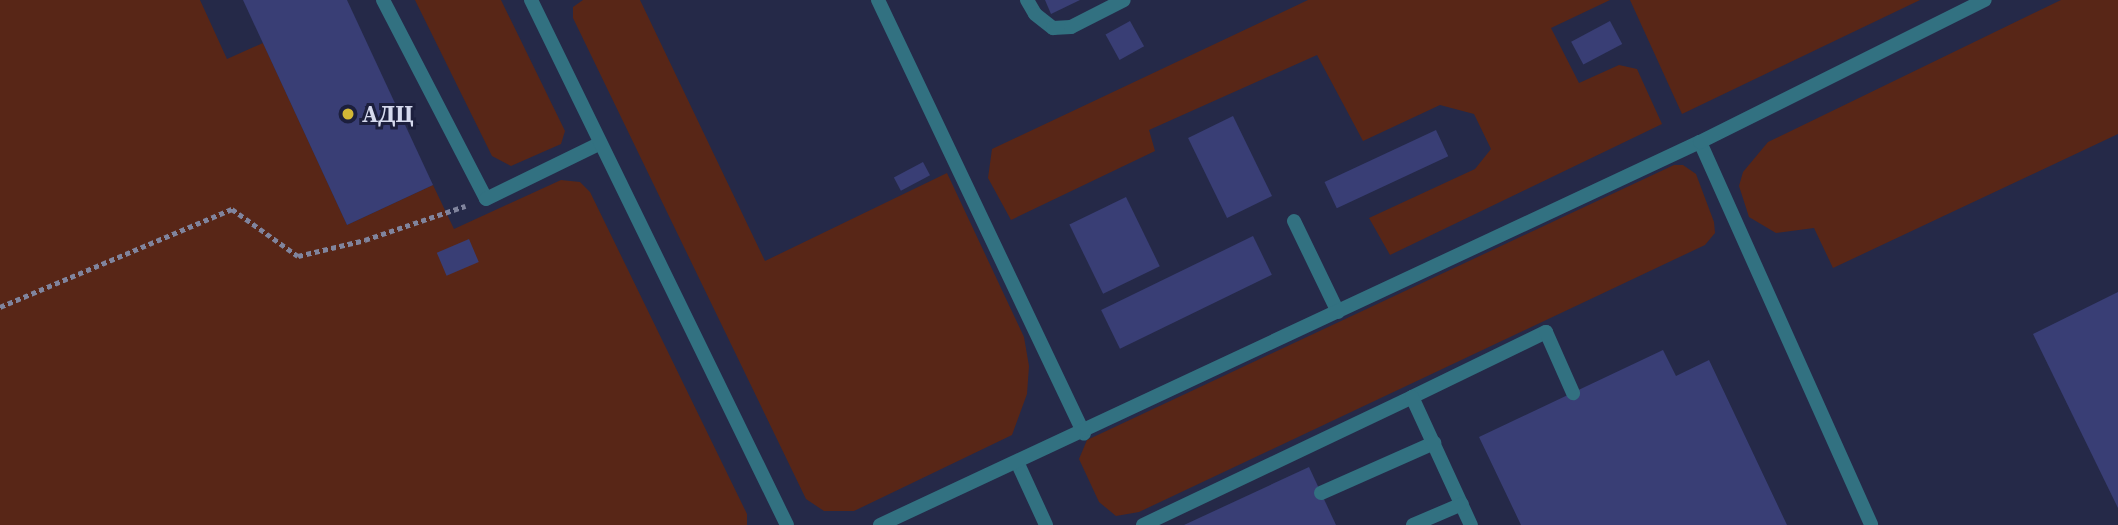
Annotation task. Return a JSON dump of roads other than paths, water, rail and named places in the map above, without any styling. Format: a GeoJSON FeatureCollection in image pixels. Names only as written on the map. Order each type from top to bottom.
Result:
{"type":"FeatureCollection","features":[{"type":"Feature","properties":{"kind":"lane"},"geometry":{"type":"LineString","coordinates":[[383,0],[486,199],[599,144]]}},
{"type":"Feature","properties":{"kind":"lane"},"geometry":{"type":"LineString","coordinates":[[531,0],[787,525]]}},
{"type":"Feature","properties":{"kind":"lane"},"geometry":{"type":"LineString","coordinates":[[878,0],[1084,433]]}},
{"type":"Feature","properties":{"kind":"lane"},"geometry":{"type":"LineString","coordinates":[[1027,0],[1035,14],[1053,28],[1071,27],[1124,0]]}},
{"type":"Feature","properties":{"kind":"lane"},"geometry":{"type":"LineString","coordinates":[[880,525],[1018,464],[1700,142],[1985,0]]}},
{"type":"Feature","properties":{"kind":"lane"},"geometry":{"type":"LineString","coordinates":[[1700,142],[1871,525]]}},
{"type":"Feature","properties":{"kind":"lane"},"geometry":{"type":"LineString","coordinates":[[1294,221],[1338,312]]}},
{"type":"Feature","properties":{"kind":"lane"},"geometry":{"type":"LineString","coordinates":[[1143,525],[1546,332],[1573,393]]}},
{"type":"Feature","properties":{"kind":"lane"},"geometry":{"type":"LineString","coordinates":[[1412,397],[1471,525]]}},
{"type":"Feature","properties":{"kind":"lane"},"geometry":{"type":"LineString","coordinates":[[1321,493],[1434,443]]}},
{"type":"Feature","properties":{"kind":"lane"},"geometry":{"type":"LineString","coordinates":[[1018,464],[1046,525]]}},
{"type":"Feature","properties":{"kind":"lane"},"geometry":{"type":"LineString","coordinates":[[1413,525],[1461,504]]}},
{"type":"Feature","properties":{"kind":"place","name":"АДЦ"},"geometry":{"type":"Point","coordinates":[348,114]}}]}
